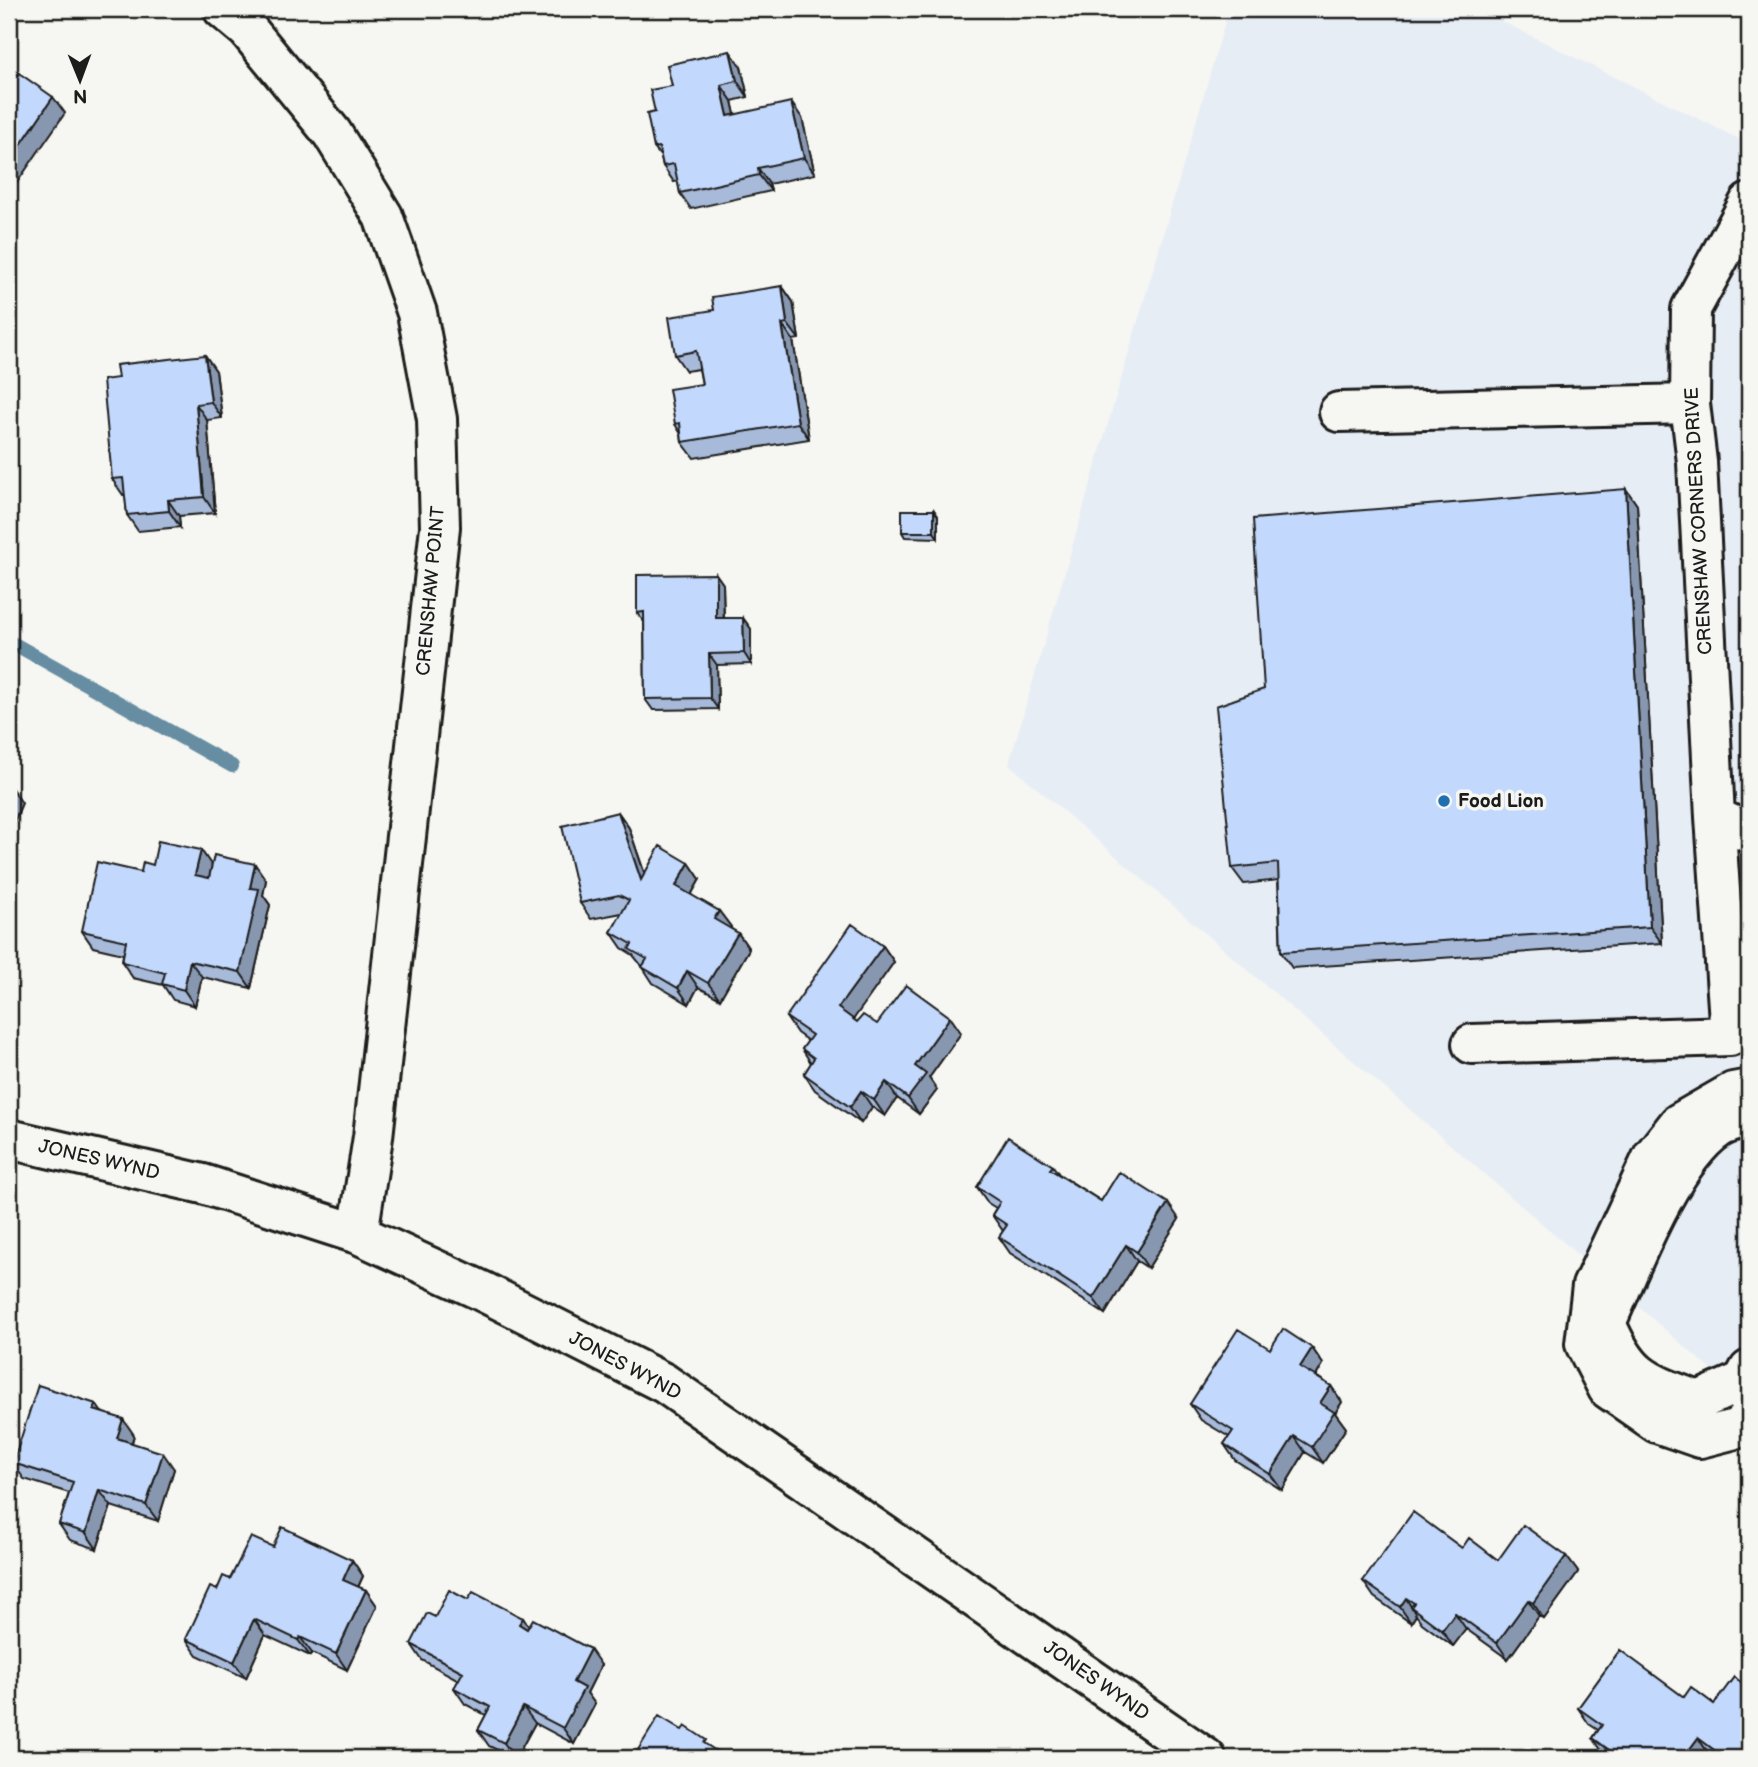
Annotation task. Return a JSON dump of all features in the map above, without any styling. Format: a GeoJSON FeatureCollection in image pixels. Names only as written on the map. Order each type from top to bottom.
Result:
{"type":"FeatureCollection","features":[{"type":"Feature","properties":{"kind":"street","name":"CRENSHAW POINT"},"geometry":{"type":"LineString","coordinates":[[223,9],[248,30],[332,133],[383,216],[417,313],[437,419],[440,527],[373,1137],[358,1234]]}},
{"type":"Feature","properties":{"kind":"street","name":"CRENSHAW CORNERS DRIVE"},"geometry":{"type":"LineString","coordinates":[[1744,1100],[1730,1036],[1715,817],[1697,462],[1690,404],[1691,309],[1749,203]]}},
{"type":"Feature","properties":{"kind":"street"},"geometry":{"type":"LineString","coordinates":[[1339,412],[1690,404]]}},
{"type":"Feature","properties":{"kind":"street"},"geometry":{"type":"LineString","coordinates":[[1715,817],[1749,833]]}},
{"type":"Feature","properties":{"kind":"street"},"geometry":{"type":"LineString","coordinates":[[1472,1044],[1730,1036]]}},
{"type":"Feature","properties":{"kind":"street"},"geometry":{"type":"LineString","coordinates":[[1744,1100],[1692,1156],[1644,1238],[1606,1323],[1618,1352],[1646,1382],[1698,1401],[1743,1381],[1749,1370]]}},
{"type":"Feature","properties":{"kind":"street"},"geometry":{"type":"LineString","coordinates":[[1744,1100],[1679,1123],[1653,1156],[1592,1286],[1585,1344],[1608,1390],[1657,1423],[1700,1438],[1739,1428],[1749,1415]]}},
{"type":"Feature","properties":{"kind":"street","name":"JONES WYND"},"geometry":{"type":"LineString","coordinates":[[9,1139],[203,1184],[358,1234],[482,1292],[664,1383],[1206,1758]]}},
{"type":"Feature","properties":{"kind":"shaded area"},"geometry":{"type":"Polygon","coordinates":[[[1229,9],[1477,9],[1749,144],[1749,1402],[1009,764],[1229,9]]]}},
{"type":"Feature","properties":{"kind":"building"},"geometry":{"type":"Polygon","coordinates":[[[730,51],[737,81],[721,85],[728,116],[791,102],[804,158],[758,168],[759,175],[680,193],[674,164],[663,166],[659,147],[654,148],[647,114],[655,112],[650,90],[672,86],[667,65],[730,51]]]}},
{"type":"Feature","properties":{"kind":"building"},"geometry":{"type":"Polygon","coordinates":[[[9,66],[53,97],[9,162],[9,66]]]}},
{"type":"Feature","properties":{"kind":"building"},"geometry":{"type":"Polygon","coordinates":[[[782,286],[787,323],[782,324],[798,423],[682,442],[680,423],[675,424],[669,389],[702,384],[696,351],[675,355],[669,317],[714,310],[712,297],[782,286]]]}},
{"type":"Feature","properties":{"kind":"building"},"geometry":{"type":"Polygon","coordinates":[[[205,355],[211,402],[196,404],[204,497],[168,500],[169,511],[127,515],[123,478],[112,479],[103,380],[118,378],[116,365],[205,355]]]}},
{"type":"Feature","properties":{"kind":"building","name":"Food Lion"},"geometry":{"type":"Polygon","coordinates":[[[1626,489],[1650,927],[1281,952],[1278,863],[1232,868],[1216,706],[1264,689],[1253,519],[1626,489]]]}},
{"type":"Feature","properties":{"kind":"building"},"geometry":{"type":"Polygon","coordinates":[[[902,510],[934,510],[934,532],[902,532],[902,510]]]}},
{"type":"Feature","properties":{"kind":"building"},"geometry":{"type":"Polygon","coordinates":[[[716,574],[716,618],[743,618],[744,653],[709,654],[710,698],[645,699],[644,612],[637,613],[637,575],[716,574]]]}},
{"type":"Feature","properties":{"kind":"building"},"geometry":{"type":"Polygon","coordinates":[[[618,812],[641,880],[660,846],[689,863],[676,886],[719,911],[714,919],[738,933],[708,983],[687,971],[678,988],[642,967],[647,959],[629,949],[632,944],[611,932],[629,900],[619,895],[580,903],[562,826],[618,812]]]}},
{"type":"Feature","properties":{"kind":"building"},"geometry":{"type":"Polygon","coordinates":[[[158,841],[201,850],[195,875],[209,878],[214,855],[255,864],[250,888],[259,889],[240,972],[190,961],[184,990],[162,984],[165,973],[122,962],[126,941],[82,931],[97,862],[141,872],[143,862],[153,865],[158,841]]]}},
{"type":"Feature","properties":{"kind":"building"},"geometry":{"type":"Polygon","coordinates":[[[852,924],[883,946],[838,1008],[857,1022],[863,1015],[877,1024],[906,985],[950,1017],[915,1066],[926,1074],[908,1098],[886,1082],[874,1100],[861,1091],[850,1107],[804,1074],[814,1058],[802,1049],[812,1035],[786,1017],[852,924]]]}},
{"type":"Feature","properties":{"kind":"building"},"geometry":{"type":"Polygon","coordinates":[[[1008,1137],[1053,1166],[1050,1169],[1101,1201],[1119,1172],[1168,1203],[1137,1252],[1126,1245],[1093,1298],[999,1237],[1007,1225],[992,1215],[1000,1202],[977,1187],[1008,1137]]]}},
{"type":"Feature","properties":{"kind":"building"},"geometry":{"type":"Polygon","coordinates":[[[1238,1329],[1270,1349],[1283,1329],[1312,1348],[1300,1367],[1331,1386],[1320,1403],[1334,1412],[1312,1447],[1294,1436],[1270,1474],[1224,1444],[1233,1431],[1190,1404],[1238,1329]]]}},
{"type":"Feature","properties":{"kind":"building"},"geometry":{"type":"Polygon","coordinates":[[[38,1385],[96,1404],[94,1410],[123,1419],[117,1438],[163,1453],[146,1505],[99,1490],[86,1533],[59,1524],[73,1482],[13,1463],[38,1385]]]}},
{"type":"Feature","properties":{"kind":"building"},"geometry":{"type":"Polygon","coordinates":[[[1413,1512],[1462,1548],[1469,1538],[1498,1560],[1523,1525],[1566,1556],[1533,1603],[1528,1600],[1497,1643],[1455,1613],[1442,1630],[1411,1607],[1414,1603],[1406,1598],[1400,1607],[1363,1581],[1413,1512]]]}},
{"type":"Feature","properties":{"kind":"building"},"geometry":{"type":"Polygon","coordinates":[[[282,1527],[352,1560],[343,1580],[366,1590],[336,1654],[254,1619],[234,1662],[186,1639],[210,1587],[217,1590],[223,1576],[230,1579],[251,1537],[273,1547],[282,1527]]]}},
{"type":"Feature","properties":{"kind":"building"},"geometry":{"type":"Polygon","coordinates":[[[449,1590],[468,1600],[473,1592],[523,1618],[519,1624],[527,1629],[533,1619],[590,1649],[573,1682],[584,1688],[563,1728],[523,1707],[504,1743],[478,1730],[490,1707],[454,1688],[463,1672],[411,1644],[427,1613],[435,1617],[449,1590]]]}},
{"type":"Feature","properties":{"kind":"building"},"geometry":{"type":"Polygon","coordinates":[[[1620,1650],[1684,1697],[1691,1687],[1714,1704],[1734,1677],[1749,1688],[1749,1751],[1744,1758],[1725,1758],[1698,1738],[1683,1758],[1620,1758],[1593,1738],[1602,1725],[1578,1708],[1620,1650]]]}},
{"type":"Feature","properties":{"kind":"building"},"geometry":{"type":"Polygon","coordinates":[[[659,1716],[682,1730],[685,1726],[727,1758],[633,1758],[659,1716]]]}},
{"type":"Feature","properties":{"kind":"waterway"},"geometry":{"type":"LineString","coordinates":[[9,641],[232,766]]}},
{"type":"Feature","properties":{"kind":"place","name":"Food Lion"},"geometry":{"type":"Point","coordinates":[1444,801]}}]}
